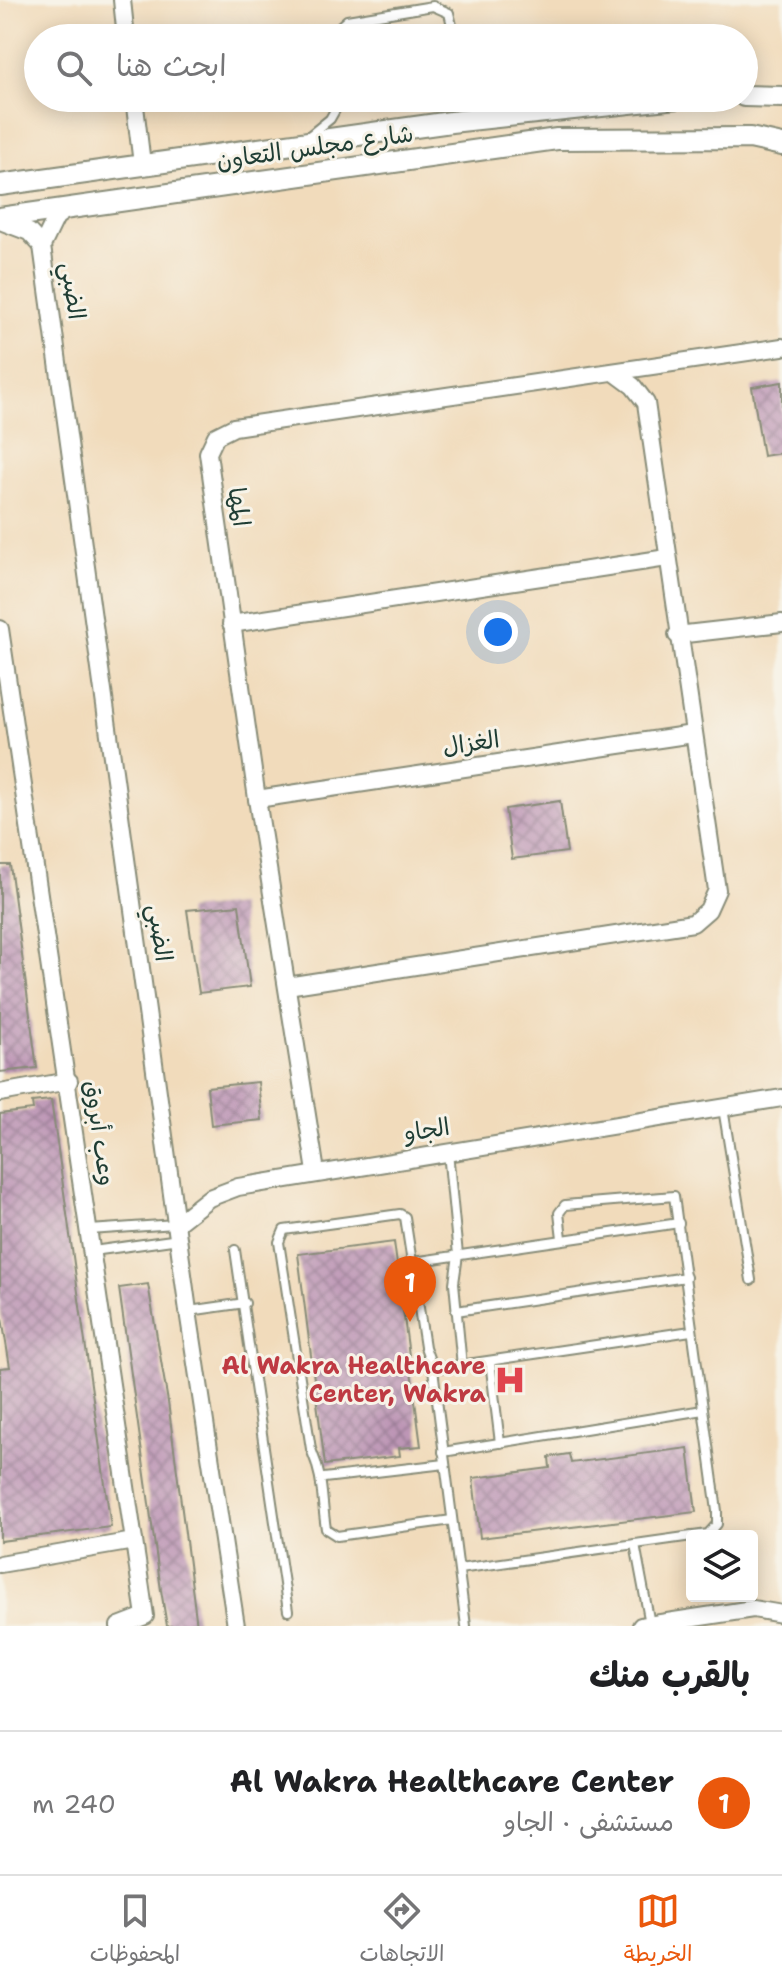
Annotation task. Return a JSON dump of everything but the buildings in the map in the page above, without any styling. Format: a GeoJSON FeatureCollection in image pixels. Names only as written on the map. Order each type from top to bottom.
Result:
{"type":"FeatureCollection","features":[{"type":"Feature","properties":{"kind":"street"},"geometry":{"type":"LineString","coordinates":[[122,0],[125,24]]}},
{"type":"Feature","properties":{"kind":"street"},"geometry":{"type":"LineString","coordinates":[[758,96],[782,97]]}},
{"type":"Feature","properties":{"kind":"street"},"geometry":{"type":"LineString","coordinates":[[136,112],[142,164]]}},
{"type":"Feature","properties":{"kind":"street","name":"شارع مجلس التعاون"},"geometry":{"type":"LineString","coordinates":[[0,185],[300,142],[557,112]]}},
{"type":"Feature","properties":{"kind":"street","name":"شارع مجلس التعاون"},"geometry":{"type":"LineString","coordinates":[[0,220],[557,139],[750,138],[782,145]]}},
{"type":"Feature","properties":{"kind":"street","name":"الضبي"},"geometry":{"type":"LineString","coordinates":[[69,208],[56,217],[42,246],[188,1311],[236,1626]]}},
{"type":"Feature","properties":{"kind":"street","name":"الضبي"},"geometry":{"type":"LineString","coordinates":[[0,220],[29,232],[42,246]]}},
{"type":"Feature","properties":{"kind":"street","name":"المها"},"geometry":{"type":"LineString","coordinates":[[316,1172],[231,624],[208,453],[216,436],[234,427],[782,347]]}},
{"type":"Feature","properties":{"kind":"street"},"geometry":{"type":"LineString","coordinates":[[287,986],[693,923],[708,910],[717,890],[677,635],[646,403],[633,386],[614,372]]}},
{"type":"Feature","properties":{"kind":"street"},"geometry":{"type":"LineString","coordinates":[[231,624],[667,558]]}},
{"type":"Feature","properties":{"kind":"street"},"geometry":{"type":"LineString","coordinates":[[677,635],[782,623]]}},
{"type":"Feature","properties":{"kind":"street","name":"وعب أبروق"},"geometry":{"type":"LineString","coordinates":[[0,629],[147,1621],[119,1626]]}},
{"type":"Feature","properties":{"kind":"street","name":"الغزال"},"geometry":{"type":"LineString","coordinates":[[257,799],[693,734]]}},
{"type":"Feature","properties":{"kind":"street"},"geometry":{"type":"LineString","coordinates":[[0,1093],[69,1081]]}},
{"type":"Feature","properties":{"kind":"street","name":"الجاو"},"geometry":{"type":"LineString","coordinates":[[178,1232],[198,1205],[223,1191],[316,1172],[782,1098]]}},
{"type":"Feature","properties":{"kind":"street"},"geometry":{"type":"LineString","coordinates":[[0,1564],[134,1541]]}},
{"type":"Feature","properties":{"kind":"street"},"geometry":{"type":"LineString","coordinates":[[646,1625],[753,1609],[782,1614]]}},
{"type":"Feature","properties":{"kind":"lane"},"geometry":{"type":"LineString","coordinates":[[343,24],[347,20],[433,6],[449,13],[452,24]]}},
{"type":"Feature","properties":{"kind":"lane"},"geometry":{"type":"LineString","coordinates":[[300,142],[330,119],[334,112]]}},
{"type":"Feature","properties":{"kind":"lane"},"geometry":{"type":"LineString","coordinates":[[723,1108],[751,1280]]}},
{"type":"Feature","properties":{"kind":"lane"},"geometry":{"type":"LineString","coordinates":[[448,1151],[458,1255],[456,1311],[462,1366]]}},
{"type":"Feature","properties":{"kind":"lane"},"geometry":{"type":"LineString","coordinates":[[562,1238],[559,1213],[565,1205],[669,1194],[674,1196],[717,1524],[712,1530]]}},
{"type":"Feature","properties":{"kind":"lane"},"geometry":{"type":"LineString","coordinates":[[452,1520],[337,1536],[326,1529],[321,1492],[324,1478],[311,1449],[280,1234],[284,1230],[400,1214],[405,1217],[425,1347],[433,1369],[466,1626]]}},
{"type":"Feature","properties":{"kind":"lane"},"geometry":{"type":"LineString","coordinates":[[413,1262],[679,1223]]}},
{"type":"Feature","properties":{"kind":"lane"},"geometry":{"type":"LineString","coordinates":[[90,1230],[178,1232]]}},
{"type":"Feature","properties":{"kind":"lane","name":"الجاو"},"geometry":{"type":"LineString","coordinates":[[93,1251],[178,1232]]}},
{"type":"Feature","properties":{"kind":"lane"},"geometry":{"type":"LineString","coordinates":[[235,1250],[288,1611]]}},
{"type":"Feature","properties":{"kind":"lane"},"geometry":{"type":"LineString","coordinates":[[456,1311],[686,1277]]}},
{"type":"Feature","properties":{"kind":"lane"},"geometry":{"type":"LineString","coordinates":[[188,1311],[245,1303]]}},
{"type":"Feature","properties":{"kind":"lane"},"geometry":{"type":"LineString","coordinates":[[433,1369],[691,1331]]}},
{"type":"Feature","properties":{"kind":"lane"},"geometry":{"type":"LineString","coordinates":[[490,1361],[500,1443]]}},
{"type":"Feature","properties":{"kind":"lane"},"geometry":{"type":"LineString","coordinates":[[443,1452],[703,1410]]}},
{"type":"Feature","properties":{"kind":"lane"},"geometry":{"type":"LineString","coordinates":[[324,1478],[445,1464]]}},
{"type":"Feature","properties":{"kind":"lane"},"geometry":{"type":"LineString","coordinates":[[459,1569],[686,1537]]}},
{"type":"Feature","properties":{"kind":"lane"},"geometry":{"type":"LineString","coordinates":[[635,1544],[646,1625]]}},
{"type":"Feature","properties":{"kind":"place","name":"Al Wakra Healthcare Center"},"geometry":{"type":"Point","coordinates":[410,1322]}},
{"type":"Feature","properties":{"kind":"place","name":"Al Wakra Healthcare Center, Wakra"},"geometry":{"type":"Point","coordinates":[510,1380]}}]}
